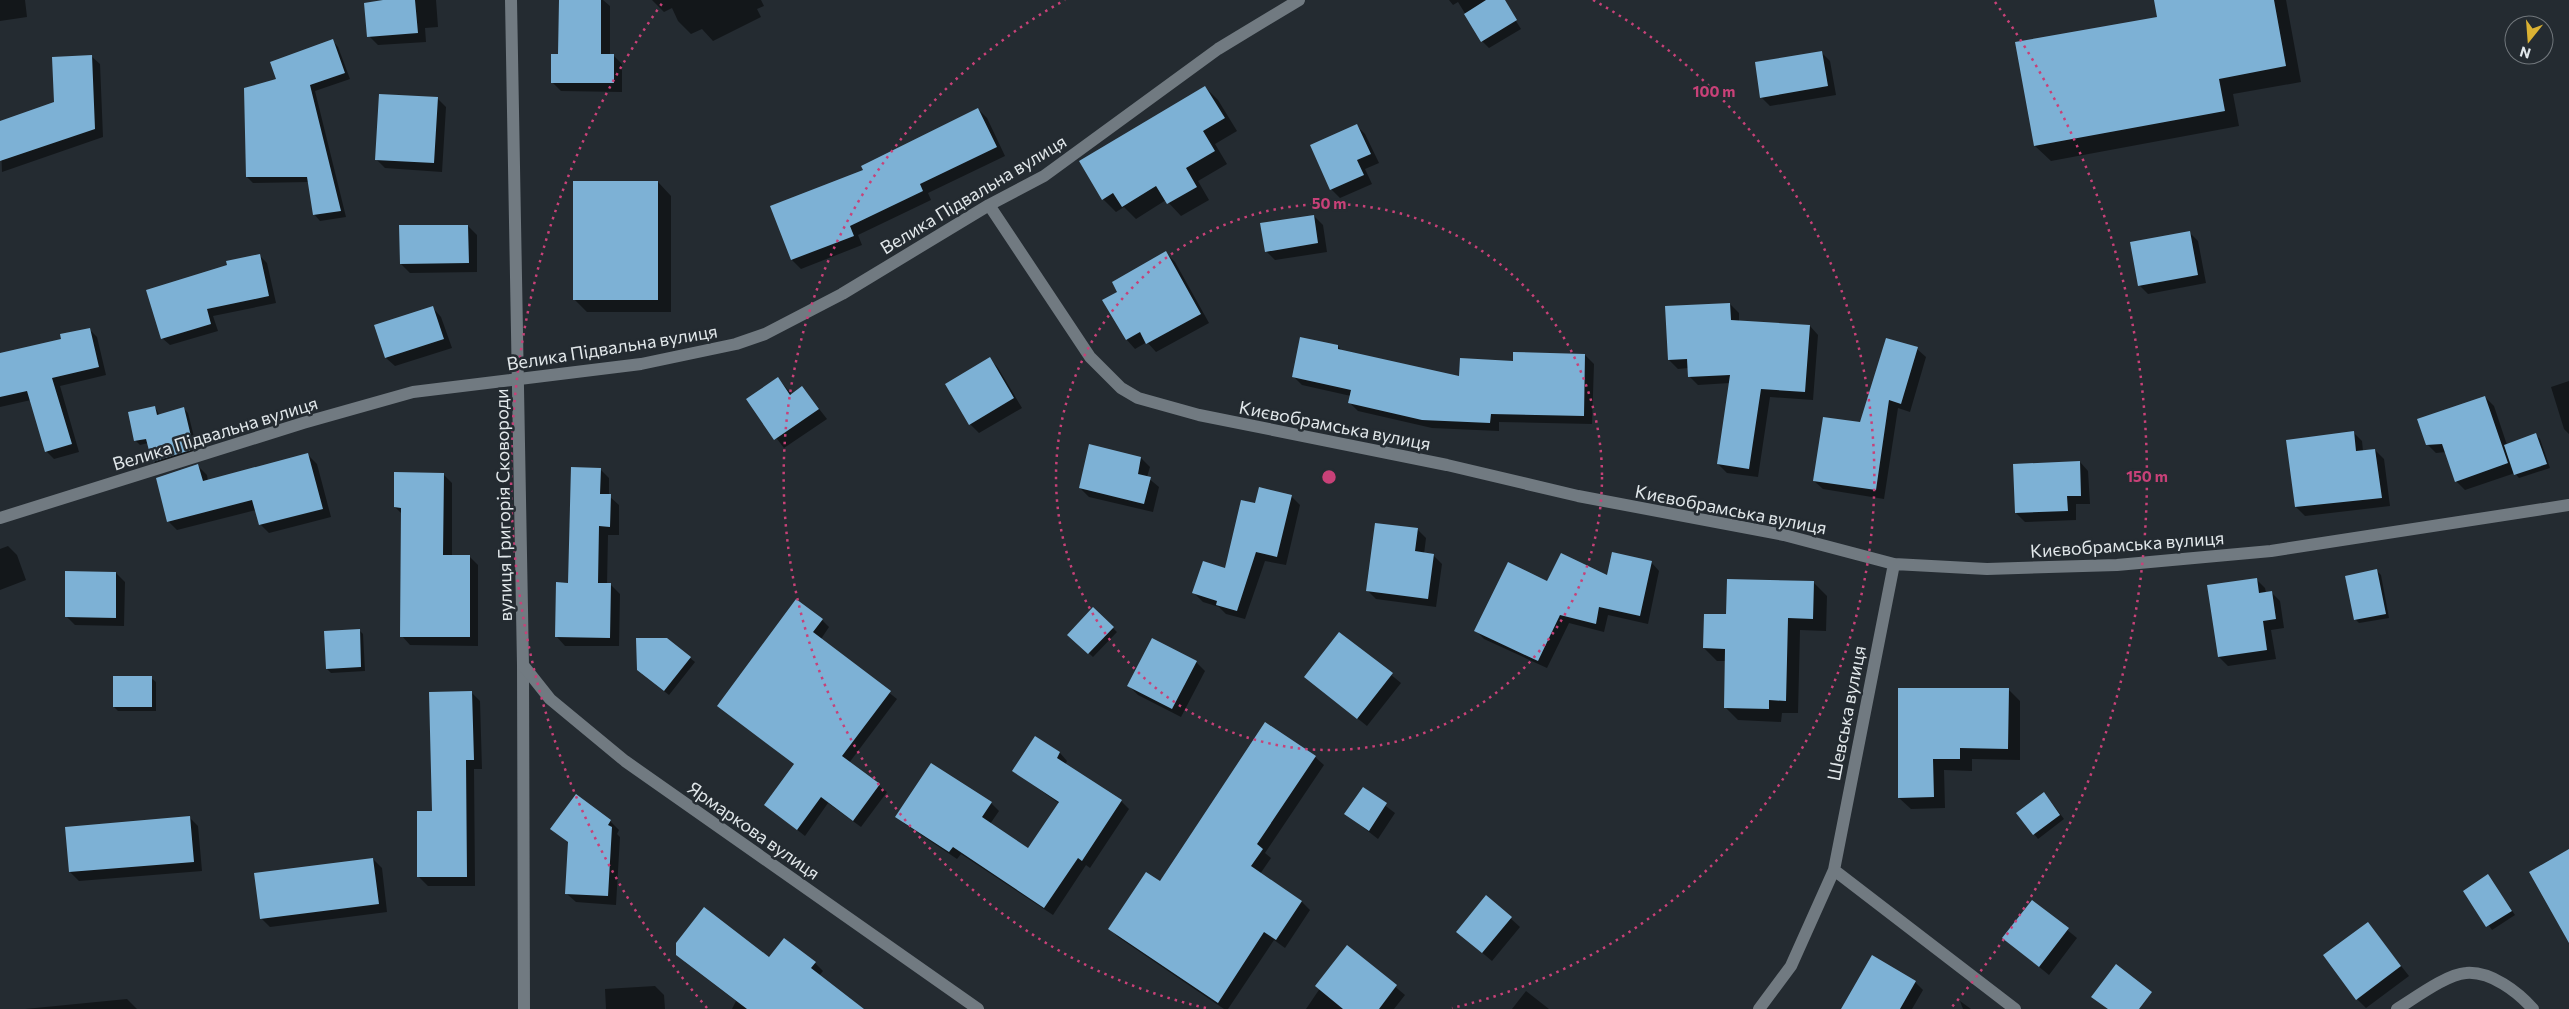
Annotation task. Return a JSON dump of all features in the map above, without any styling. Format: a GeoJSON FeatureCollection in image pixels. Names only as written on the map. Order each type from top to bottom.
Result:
{"type":"FeatureCollection","features":[{"type":"Feature","properties":{"kind":"street","name":"вулиця Григорія Сковороди"},"geometry":{"type":"LineString","coordinates":[[511,0],[523,665],[524,1009]]}},
{"type":"Feature","properties":{"kind":"street","name":"Велика Підвальна вулиця"},"geometry":{"type":"LineString","coordinates":[[0,518],[366,404],[413,392],[651,362],[736,344],[765,334],[842,294],[989,206],[1044,176],[1218,49],[1299,0]]}},
{"type":"Feature","properties":{"kind":"street","name":"Києвобрамська вулиця"},"geometry":{"type":"LineString","coordinates":[[989,206],[1090,358],[1121,388],[1138,398],[1200,415],[1447,465],[1578,496],[1784,535],[1894,564],[1987,569],[2117,566],[2290,548],[2569,505]]}},
{"type":"Feature","properties":{"kind":"street","name":"Шевська вулиця"},"geometry":{"type":"LineString","coordinates":[[1759,1009],[1791,966],[1834,870],[1894,564]]}},
{"type":"Feature","properties":{"kind":"street","name":"Ярмаркова вулиця"},"geometry":{"type":"LineString","coordinates":[[523,665],[550,699],[625,761],[978,1009]]}},
{"type":"Feature","properties":{"kind":"street"},"geometry":{"type":"LineString","coordinates":[[1834,870],[2016,1009]]}},
{"type":"Feature","properties":{"kind":"street"},"geometry":{"type":"LineString","coordinates":[[2397,1009],[2465,972],[2477,973],[2508,986],[2533,1009]]}},
{"type":"Feature","properties":{"kind":"building"},"geometry":{"type":"Polygon","coordinates":[[[383,0],[415,0],[418,33],[367,37],[364,3],[383,0]]]}},
{"type":"Feature","properties":{"kind":"building"},"geometry":{"type":"Polygon","coordinates":[[[559,0],[601,0],[601,54],[614,54],[614,83],[551,83],[551,54],[558,54],[559,0]]]}},
{"type":"Feature","properties":{"kind":"building"},"geometry":{"type":"Polygon","coordinates":[[[1486,0],[1505,0],[1517,20],[1481,42],[1464,14],[1486,0]]]}},
{"type":"Feature","properties":{"kind":"building"},"geometry":{"type":"Polygon","coordinates":[[[2154,0],[2274,0],[2286,66],[2219,79],[2225,111],[2034,146],[2015,42],[2157,17],[2154,0]]]}},
{"type":"Feature","properties":{"kind":"building"},"geometry":{"type":"Polygon","coordinates":[[[333,39],[345,73],[310,85],[341,211],[313,215],[307,177],[246,177],[244,88],[276,79],[270,62],[333,39]]]}},
{"type":"Feature","properties":{"kind":"building"},"geometry":{"type":"Polygon","coordinates":[[[1822,51],[1828,86],[1760,98],[1755,62],[1822,51]]]}},
{"type":"Feature","properties":{"kind":"building"},"geometry":{"type":"Polygon","coordinates":[[[92,55],[95,129],[0,161],[0,121],[54,102],[52,57],[92,55]]]}},
{"type":"Feature","properties":{"kind":"building"},"geometry":{"type":"Polygon","coordinates":[[[1205,86],[1225,118],[1203,131],[1215,151],[1186,168],[1197,187],[1167,204],[1156,186],[1122,207],[1113,193],[1102,200],[1079,161],[1205,86]]]}},
{"type":"Feature","properties":{"kind":"building"},"geometry":{"type":"Polygon","coordinates":[[[379,94],[438,97],[434,163],[375,160],[379,94]]]}},
{"type":"Feature","properties":{"kind":"building"},"geometry":{"type":"Polygon","coordinates":[[[978,108],[997,147],[920,184],[923,191],[850,226],[854,236],[791,260],[770,206],[863,170],[861,166],[978,108]]]}},
{"type":"Feature","properties":{"kind":"building"},"geometry":{"type":"Polygon","coordinates":[[[1357,124],[1371,154],[1357,160],[1364,175],[1330,190],[1310,145],[1357,124]]]}},
{"type":"Feature","properties":{"kind":"building"},"geometry":{"type":"Polygon","coordinates":[[[573,181],[658,181],[658,300],[573,300],[573,181]]]}},
{"type":"Feature","properties":{"kind":"building"},"geometry":{"type":"Polygon","coordinates":[[[1314,215],[1318,243],[1265,252],[1260,223],[1314,215]]]}},
{"type":"Feature","properties":{"kind":"building"},"geometry":{"type":"Polygon","coordinates":[[[399,225],[468,225],[469,263],[400,264],[399,225]]]}},
{"type":"Feature","properties":{"kind":"building"},"geometry":{"type":"Polygon","coordinates":[[[2190,231],[2198,275],[2138,286],[2130,242],[2190,231]]]}},
{"type":"Feature","properties":{"kind":"building"},"geometry":{"type":"Polygon","coordinates":[[[1166,251],[1201,314],[1146,344],[1140,332],[1126,340],[1102,300],[1117,292],[1112,282],[1166,251]]]}},
{"type":"Feature","properties":{"kind":"building"},"geometry":{"type":"Polygon","coordinates":[[[260,254],[269,296],[207,309],[211,324],[161,339],[146,290],[227,265],[226,261],[260,254]]]}},
{"type":"Feature","properties":{"kind":"building"},"geometry":{"type":"Polygon","coordinates":[[[1730,303],[1731,320],[1810,325],[1805,392],[1761,389],[1749,469],[1717,464],[1730,375],[1688,377],[1687,359],[1668,360],[1665,306],[1730,303]]]}},
{"type":"Feature","properties":{"kind":"building"},"geometry":{"type":"Polygon","coordinates":[[[433,306],[444,339],[385,358],[374,325],[433,306]]]}},
{"type":"Feature","properties":{"kind":"building"},"geometry":{"type":"Polygon","coordinates":[[[90,328],[99,367],[52,378],[72,444],[45,452],[27,391],[0,397],[0,353],[61,339],[60,334],[90,328]]]}},
{"type":"Feature","properties":{"kind":"building"},"geometry":{"type":"Polygon","coordinates":[[[1300,337],[1338,345],[1338,349],[1459,376],[1460,358],[1513,361],[1513,352],[1585,354],[1584,416],[1491,414],[1490,423],[1422,420],[1348,403],[1351,390],[1292,377],[1300,337]]]}},
{"type":"Feature","properties":{"kind":"building"},"geometry":{"type":"Polygon","coordinates":[[[1886,338],[1918,347],[1901,404],[1889,400],[1876,490],[1813,481],[1823,417],[1860,422],[1886,338]]]}},
{"type":"Feature","properties":{"kind":"building"},"geometry":{"type":"Polygon","coordinates":[[[990,357],[1014,398],[969,425],[945,384],[990,357]]]}},
{"type":"Feature","properties":{"kind":"building"},"geometry":{"type":"Polygon","coordinates":[[[778,377],[790,395],[802,386],[819,409],[774,440],[746,399],[778,377]]]}},
{"type":"Feature","properties":{"kind":"building"},"geometry":{"type":"Polygon","coordinates":[[[2485,396],[2508,463],[2455,482],[2442,444],[2426,445],[2417,419],[2485,396]]]}},
{"type":"Feature","properties":{"kind":"building"},"geometry":{"type":"Polygon","coordinates":[[[155,406],[157,415],[184,407],[194,449],[152,462],[146,439],[134,441],[128,412],[155,406]]]}},
{"type":"Feature","properties":{"kind":"building"},"geometry":{"type":"Polygon","coordinates":[[[2354,431],[2356,451],[2375,449],[2382,498],[2295,507],[2286,440],[2354,431]]]}},
{"type":"Feature","properties":{"kind":"building"},"geometry":{"type":"Polygon","coordinates":[[[2536,433],[2547,464],[2514,475],[2504,445],[2536,433]]]}},
{"type":"Feature","properties":{"kind":"building"},"geometry":{"type":"Polygon","coordinates":[[[1089,444],[1141,457],[1138,474],[1151,477],[1144,504],[1079,488],[1089,444]]]}},
{"type":"Feature","properties":{"kind":"building"},"geometry":{"type":"Polygon","coordinates":[[[308,453],[323,509],[259,525],[252,500],[167,522],[156,478],[198,464],[203,481],[308,453]]]}},
{"type":"Feature","properties":{"kind":"building"},"geometry":{"type":"Polygon","coordinates":[[[2080,461],[2081,496],[2067,496],[2068,511],[2015,513],[2013,464],[2080,461]]]}},
{"type":"Feature","properties":{"kind":"building"},"geometry":{"type":"Polygon","coordinates":[[[571,467],[601,468],[600,494],[611,494],[610,527],[599,526],[598,583],[611,583],[610,638],[555,637],[556,582],[568,583],[571,467]]]}},
{"type":"Feature","properties":{"kind":"building"},"geometry":{"type":"Polygon","coordinates":[[[394,472],[444,473],[443,555],[470,555],[470,637],[400,637],[401,508],[394,507],[394,472]]]}},
{"type":"Feature","properties":{"kind":"building"},"geometry":{"type":"Polygon","coordinates":[[[1259,487],[1292,495],[1277,557],[1256,552],[1237,611],[1216,605],[1217,601],[1192,593],[1203,561],[1225,568],[1241,500],[1255,503],[1259,487]]]}},
{"type":"Feature","properties":{"kind":"building"},"geometry":{"type":"Polygon","coordinates":[[[1375,523],[1418,528],[1415,551],[1434,554],[1428,599],[1366,591],[1375,523]]]}},
{"type":"Feature","properties":{"kind":"building"},"geometry":{"type":"Polygon","coordinates":[[[1612,552],[1652,561],[1640,616],[1599,607],[1596,624],[1560,615],[1538,661],[1474,631],[1508,562],[1547,581],[1561,553],[1607,575],[1612,552]]]}},
{"type":"Feature","properties":{"kind":"building"},"geometry":{"type":"Polygon","coordinates":[[[2377,569],[2386,614],[2354,620],[2345,576],[2377,569]]]}},
{"type":"Feature","properties":{"kind":"building"},"geometry":{"type":"Polygon","coordinates":[[[65,571],[116,572],[116,618],[65,617],[65,571]]]}},
{"type":"Feature","properties":{"kind":"building"},"geometry":{"type":"Polygon","coordinates":[[[2257,578],[2259,593],[2272,591],[2276,619],[2263,621],[2267,650],[2218,657],[2207,585],[2257,578]]]}},
{"type":"Feature","properties":{"kind":"building"},"geometry":{"type":"Polygon","coordinates":[[[1727,579],[1814,581],[1813,619],[1788,618],[1786,701],[1769,700],[1769,709],[1724,708],[1725,649],[1703,648],[1704,614],[1726,614],[1727,579]]]}},
{"type":"Feature","properties":{"kind":"building"},"geometry":{"type":"Polygon","coordinates":[[[796,599],[823,619],[813,632],[891,691],[842,756],[880,784],[853,821],[821,797],[797,830],[764,805],[794,764],[717,706],[796,599]]]}},
{"type":"Feature","properties":{"kind":"building"},"geometry":{"type":"Polygon","coordinates":[[[1093,607],[1114,627],[1088,654],[1067,635],[1093,607]]]}},
{"type":"Feature","properties":{"kind":"building"},"geometry":{"type":"Polygon","coordinates":[[[360,629],[361,667],[326,669],[324,631],[360,629]]]}},
{"type":"Feature","properties":{"kind":"building"},"geometry":{"type":"Polygon","coordinates":[[[1339,632],[1393,673],[1357,719],[1304,677],[1339,632]]]}},
{"type":"Feature","properties":{"kind":"building"},"geometry":{"type":"Polygon","coordinates":[[[636,638],[667,638],[691,657],[664,691],[637,670],[636,638]]]}},
{"type":"Feature","properties":{"kind":"building"},"geometry":{"type":"Polygon","coordinates":[[[1152,638],[1197,661],[1172,709],[1127,686],[1152,638]]]}},
{"type":"Feature","properties":{"kind":"building"},"geometry":{"type":"Polygon","coordinates":[[[113,676],[152,676],[152,707],[113,707],[113,676]]]}},
{"type":"Feature","properties":{"kind":"building"},"geometry":{"type":"Polygon","coordinates":[[[1898,688],[2009,688],[2008,749],[1960,748],[1960,759],[1933,759],[1934,797],[1898,798],[1898,688]]]}},
{"type":"Feature","properties":{"kind":"building"},"geometry":{"type":"Polygon","coordinates":[[[472,691],[474,760],[466,760],[467,877],[417,877],[417,811],[432,811],[429,692],[472,691]]]}},
{"type":"Feature","properties":{"kind":"building"},"geometry":{"type":"Polygon","coordinates":[[[1265,722],[1316,756],[1257,844],[1263,849],[1251,866],[1302,901],[1276,940],[1264,932],[1218,1003],[1108,929],[1146,872],[1160,881],[1265,722]]]}},
{"type":"Feature","properties":{"kind":"building"},"geometry":{"type":"Polygon","coordinates":[[[1035,736],[1060,752],[1057,758],[1122,800],[1082,861],[1078,858],[1044,908],[953,847],[949,852],[895,817],[931,763],[992,802],[982,817],[1028,848],[1059,802],[1012,771],[1035,736]]]}},
{"type":"Feature","properties":{"kind":"building"},"geometry":{"type":"Polygon","coordinates":[[[1363,787],[1387,803],[1369,831],[1344,814],[1363,787]]]}},
{"type":"Feature","properties":{"kind":"building"},"geometry":{"type":"Polygon","coordinates":[[[2044,792],[2060,815],[2033,835],[2016,813],[2044,792]]]}},
{"type":"Feature","properties":{"kind":"building"},"geometry":{"type":"Polygon","coordinates":[[[576,794],[611,820],[608,825],[612,827],[608,896],[565,894],[568,842],[550,829],[576,794]]]}},
{"type":"Feature","properties":{"kind":"building"},"geometry":{"type":"Polygon","coordinates":[[[190,816],[194,862],[69,872],[65,827],[190,816]]]}},
{"type":"Feature","properties":{"kind":"building"},"geometry":{"type":"Polygon","coordinates":[[[2569,849],[2569,943],[2529,872],[2569,849]]]}},
{"type":"Feature","properties":{"kind":"building"},"geometry":{"type":"Polygon","coordinates":[[[373,858],[379,904],[260,919],[254,873],[373,858]]]}},
{"type":"Feature","properties":{"kind":"building"},"geometry":{"type":"Polygon","coordinates":[[[2488,874],[2512,911],[2486,927],[2463,891],[2488,874]]]}},
{"type":"Feature","properties":{"kind":"building"},"geometry":{"type":"Polygon","coordinates":[[[1486,895],[1512,917],[1482,953],[1456,932],[1486,895]]]}},
{"type":"Feature","properties":{"kind":"building"},"geometry":{"type":"Polygon","coordinates":[[[2032,900],[2069,928],[2039,967],[2002,938],[2032,900]]]}},
{"type":"Feature","properties":{"kind":"building"},"geometry":{"type":"Polygon","coordinates":[[[704,907],[769,957],[784,938],[816,962],[811,968],[864,1009],[747,1009],[676,955],[676,943],[704,907]]]}},
{"type":"Feature","properties":{"kind":"building"},"geometry":{"type":"Polygon","coordinates":[[[2368,922],[2401,966],[2356,1000],[2323,955],[2368,922]]]}},
{"type":"Feature","properties":{"kind":"building"},"geometry":{"type":"Polygon","coordinates":[[[1347,945],[1397,985],[1379,1009],[1343,1009],[1315,986],[1347,945]]]}},
{"type":"Feature","properties":{"kind":"building"},"geometry":{"type":"Polygon","coordinates":[[[1872,955],[1916,981],[1900,1009],[1841,1009],[1872,955]]]}},
{"type":"Feature","properties":{"kind":"building"},"geometry":{"type":"Polygon","coordinates":[[[2116,964],[2152,992],[2139,1009],[2108,1009],[2091,997],[2116,964]]]}}]}
